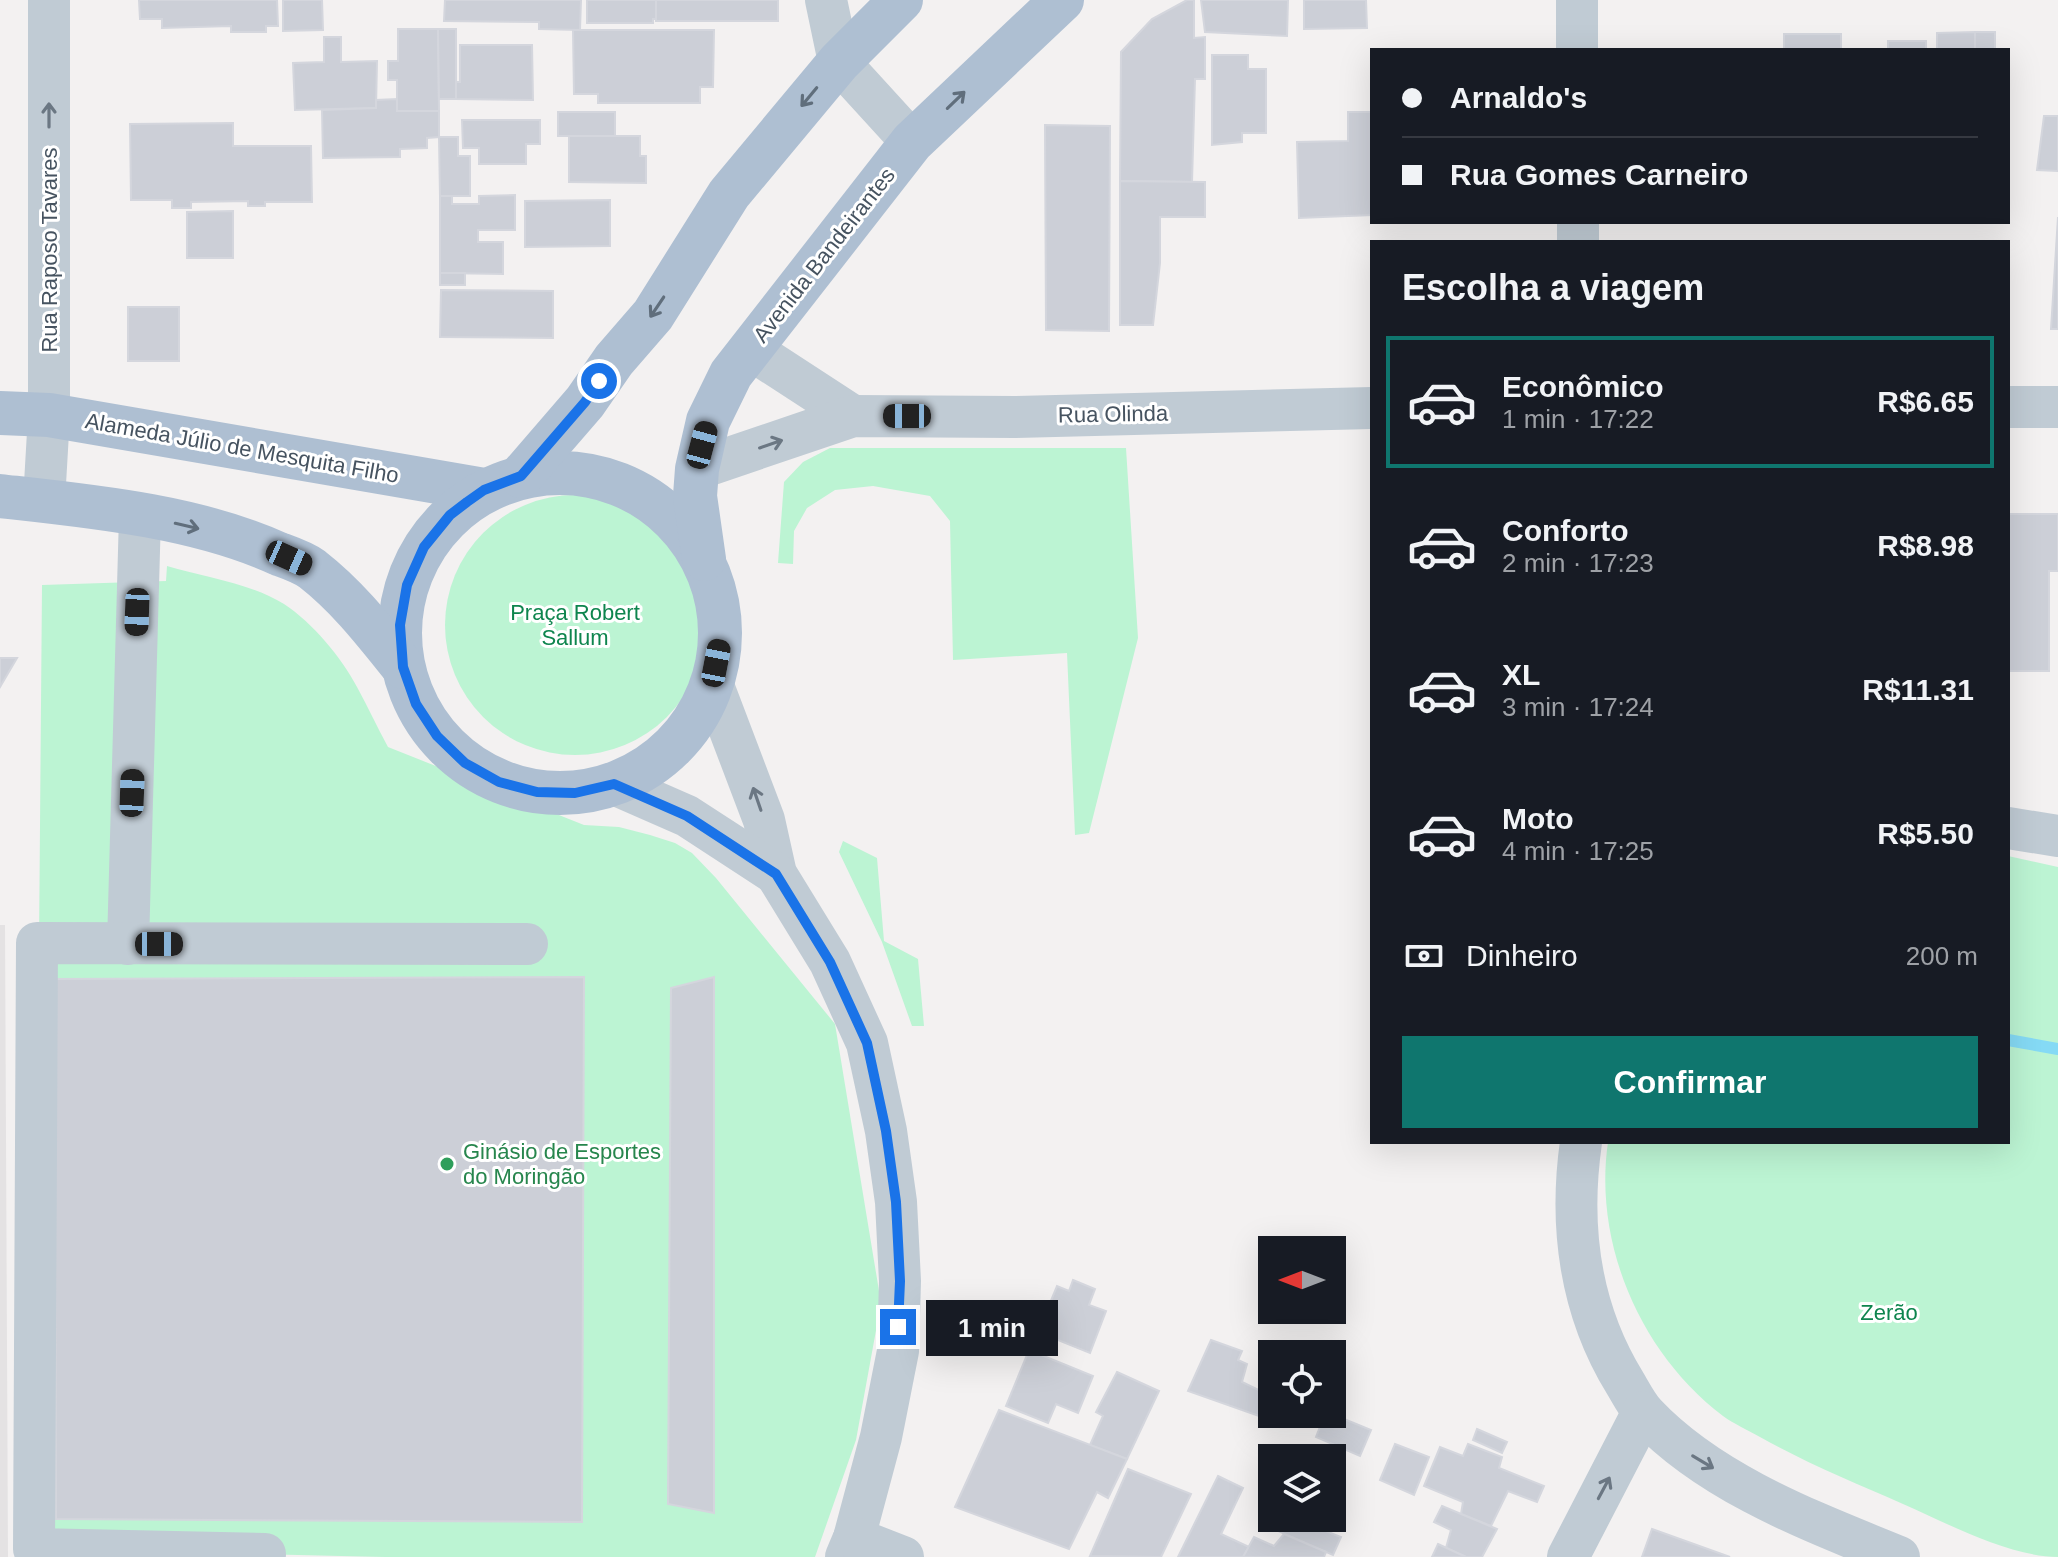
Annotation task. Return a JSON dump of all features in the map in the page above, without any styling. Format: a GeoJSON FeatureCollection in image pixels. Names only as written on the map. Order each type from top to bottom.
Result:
{"type":"FeatureCollection","features":[{"type":"Feature","properties":{"kind":"main road"},"geometry":{"type":"LineString","coordinates":[[502,483],[557,471],[594,475],[629,487],[669,516],[686,534],[705,565],[717,603],[719,643],[712,683],[697,716],[674,746],[646,769],[614,784],[575,793],[537,792],[499,782],[465,763],[437,736],[416,704],[403,667],[400,625],[407,585],[424,547],[450,515],[502,483],[585,402],[614,360],[653,315],[729,194],[839,62],[901,0]]}},
{"type":"Feature","properties":{"kind":"main road","name":"Avenida Bandeirantes"},"geometry":{"type":"LineString","coordinates":[[705,565],[695,496],[697,469],[708,421],[731,374],[912,142],[1062,0]]}},
{"type":"Feature","properties":{"kind":"main road","name":"Alameda Júlio de Mesquita Filho"},"geometry":{"type":"LineString","coordinates":[[0,413],[49,415],[502,483]]}},
{"type":"Feature","properties":{"kind":"main road"},"geometry":{"type":"LineString","coordinates":[[0,496],[140,515],[249,540],[309,567],[354,605],[403,667]]}},
{"type":"Feature","properties":{"kind":"street","name":"Rua Raposo Tavares"},"geometry":{"type":"LineString","coordinates":[[44,501],[49,415],[49,0]]}},
{"type":"Feature","properties":{"kind":"street"},"geometry":{"type":"LineString","coordinates":[[826,0],[839,62],[912,142]]}},
{"type":"Feature","properties":{"kind":"street"},"geometry":{"type":"LineString","coordinates":[[1577,0],[1577,48]]}},
{"type":"Feature","properties":{"kind":"street"},"geometry":{"type":"LineString","coordinates":[[750,349],[853,416]]}},
{"type":"Feature","properties":{"kind":"street"},"geometry":{"type":"LineString","coordinates":[[2010,407],[2058,407]]}},
{"type":"Feature","properties":{"kind":"street","name":"Rua Olinda"},"geometry":{"type":"LineString","coordinates":[[697,469],[853,416],[1015,417],[1370,408]]}},
{"type":"Feature","properties":{"kind":"street"},"geometry":{"type":"LineString","coordinates":[[128,944],[140,515]]}},
{"type":"Feature","properties":{"kind":"street"},"geometry":{"type":"LineString","coordinates":[[712,683],[760,808],[776,874],[830,962],[867,1043],[886,1131],[896,1202],[900,1281],[898,1351],[881,1437],[850,1548],[903,1557]]}},
{"type":"Feature","properties":{"kind":"street"},"geometry":{"type":"LineString","coordinates":[[614,784],[687,816],[776,874]]}},
{"type":"Feature","properties":{"kind":"street"},"geometry":{"type":"LineString","coordinates":[[2010,828],[2058,836]]}},
{"type":"Feature","properties":{"kind":"street"},"geometry":{"type":"LineString","coordinates":[[265,1554],[34,1549],[37,943],[527,944]]}},
{"type":"Feature","properties":{"kind":"street"},"geometry":{"type":"LineString","coordinates":[[1581,1144],[1575,1201],[1578,1258],[1591,1310],[1611,1360],[1643,1412],[1693,1456],[1755,1492],[1899,1557]]}},
{"type":"Feature","properties":{"kind":"street"},"geometry":{"type":"LineString","coordinates":[[1568,1557],[1643,1412]]}},
{"type":"Feature","properties":{"kind":"shaded area"},"geometry":{"type":"Polygon","coordinates":[[[0,925],[5,925],[8,1557],[0,1557],[0,925]]]}},
{"type":"Feature","properties":{"kind":"green space"},"geometry":{"type":"Polygon","coordinates":[[[830,448],[1126,448],[1138,638],[1089,833],[1075,835],[1067,653],[953,660],[950,521],[930,496],[873,486],[835,490],[807,508],[794,531],[793,564],[778,563],[784,482],[803,462],[830,448]]]}},
{"type":"Feature","properties":{"kind":"green space","name":"Praça Robert Sallum"},"geometry":{"type":"Polygon","coordinates":[[[575,495],[625,505],[667,533],[695,575],[705,625],[695,675],[667,717],[625,745],[575,755],[525,745],[483,717],[455,675],[445,625],[455,575],[483,533],[525,505],[575,495]]]}},
{"type":"Feature","properties":{"kind":"green space","name":"Ginásio de Esportes do Moringão"},"geometry":{"type":"Polygon","coordinates":[[[167,566],[257,591],[295,612],[316,631],[343,664],[388,747],[584,825],[619,827],[650,835],[675,843],[692,853],[835,1024],[881,1303],[856,1440],[815,1557],[385,1557],[34,1549],[42,585],[166,581],[167,566]]]}},
{"type":"Feature","properties":{"kind":"green space"},"geometry":{"type":"Polygon","coordinates":[[[843,841],[877,858],[884,941],[918,959],[924,1026],[912,1026],[882,942],[839,852],[843,841]]]}},
{"type":"Feature","properties":{"kind":"green space","name":"Zerão"},"geometry":{"type":"Polygon","coordinates":[[[2010,856],[2058,867],[2058,1557],[2020,1552],[1959,1530],[1813,1464],[1723,1416],[1694,1391],[1668,1361],[1629,1294],[1616,1257],[1608,1219],[1605,1181],[1608,1144],[2010,1144],[2010,856]]]}},
{"type":"Feature","properties":{"kind":"building"},"geometry":{"type":"Polygon","coordinates":[[[139,0],[277,0],[278,26],[266,26],[266,32],[231,32],[231,26],[162,28],[162,19],[140,19],[139,0]]]}},
{"type":"Feature","properties":{"kind":"building"},"geometry":{"type":"Polygon","coordinates":[[[283,0],[322,0],[323,30],[283,31],[283,0]]]}},
{"type":"Feature","properties":{"kind":"building"},"geometry":{"type":"Polygon","coordinates":[[[445,0],[581,0],[580,30],[539,29],[539,22],[444,21],[445,0]]]}},
{"type":"Feature","properties":{"kind":"building"},"geometry":{"type":"Polygon","coordinates":[[[587,0],[656,0],[656,19],[653,23],[587,23],[587,0]]]}},
{"type":"Feature","properties":{"kind":"building"},"geometry":{"type":"Polygon","coordinates":[[[656,0],[778,0],[778,21],[656,21],[656,0]]]}},
{"type":"Feature","properties":{"kind":"building"},"geometry":{"type":"Polygon","coordinates":[[[1187,0],[1194,0],[1194,38],[1205,37],[1205,79],[1195,79],[1192,182],[1120,181],[1121,52],[1152,19],[1187,0]]]}},
{"type":"Feature","properties":{"kind":"building"},"geometry":{"type":"Polygon","coordinates":[[[1201,0],[1288,0],[1287,36],[1205,32],[1201,0]]]}},
{"type":"Feature","properties":{"kind":"building"},"geometry":{"type":"Polygon","coordinates":[[[1304,0],[1366,0],[1367,28],[1304,29],[1304,0]]]}},
{"type":"Feature","properties":{"kind":"building"},"geometry":{"type":"Polygon","coordinates":[[[398,29],[438,29],[439,111],[397,111],[397,80],[388,80],[388,61],[398,61],[398,29]]]}},
{"type":"Feature","properties":{"kind":"building"},"geometry":{"type":"Polygon","coordinates":[[[438,29],[456,29],[456,99],[439,99],[438,29]]]}},
{"type":"Feature","properties":{"kind":"building"},"geometry":{"type":"Polygon","coordinates":[[[573,30],[714,30],[713,87],[700,87],[700,103],[598,103],[598,94],[574,94],[573,30]]]}},
{"type":"Feature","properties":{"kind":"building"},"geometry":{"type":"Polygon","coordinates":[[[1975,32],[1975,48],[1937,48],[1937,33],[1975,32]]]}},
{"type":"Feature","properties":{"kind":"building"},"geometry":{"type":"Polygon","coordinates":[[[1975,32],[1995,32],[1995,48],[1975,48],[1975,32]]]}},
{"type":"Feature","properties":{"kind":"building"},"geometry":{"type":"Polygon","coordinates":[[[1784,34],[1841,34],[1841,48],[1784,48],[1784,34]]]}},
{"type":"Feature","properties":{"kind":"building"},"geometry":{"type":"Polygon","coordinates":[[[324,37],[341,37],[341,62],[377,61],[376,108],[295,110],[293,63],[324,62],[324,37]]]}},
{"type":"Feature","properties":{"kind":"building"},"geometry":{"type":"Polygon","coordinates":[[[1888,41],[1926,41],[1926,48],[1888,48],[1888,41]]]}},
{"type":"Feature","properties":{"kind":"building"},"geometry":{"type":"Polygon","coordinates":[[[460,45],[532,45],[533,100],[456,99],[456,82],[460,82],[460,45]]]}},
{"type":"Feature","properties":{"kind":"building"},"geometry":{"type":"Polygon","coordinates":[[[1212,55],[1248,55],[1248,69],[1266,69],[1266,133],[1242,133],[1242,142],[1212,145],[1212,55]]]}},
{"type":"Feature","properties":{"kind":"building"},"geometry":{"type":"Polygon","coordinates":[[[397,99],[397,111],[439,111],[439,137],[427,138],[427,148],[400,149],[400,157],[323,158],[322,110],[376,108],[376,100],[397,99]]]}},
{"type":"Feature","properties":{"kind":"building"},"geometry":{"type":"Polygon","coordinates":[[[558,112],[615,112],[615,136],[558,136],[558,112]]]}},
{"type":"Feature","properties":{"kind":"building"},"geometry":{"type":"Polygon","coordinates":[[[1348,112],[1370,112],[1370,215],[1299,218],[1297,142],[1348,141],[1348,112]]]}},
{"type":"Feature","properties":{"kind":"building"},"geometry":{"type":"Polygon","coordinates":[[[2044,116],[2058,116],[2058,171],[2037,170],[2044,116]]]}},
{"type":"Feature","properties":{"kind":"building"},"geometry":{"type":"Polygon","coordinates":[[[462,120],[540,120],[540,144],[526,144],[526,164],[479,164],[479,148],[463,148],[462,120]]]}},
{"type":"Feature","properties":{"kind":"building"},"geometry":{"type":"Polygon","coordinates":[[[233,123],[233,146],[311,146],[312,202],[265,202],[265,206],[248,206],[248,201],[191,202],[191,208],[172,208],[172,200],[131,200],[130,124],[233,123]]]}},
{"type":"Feature","properties":{"kind":"building"},"geometry":{"type":"Polygon","coordinates":[[[1045,125],[1110,126],[1109,331],[1046,330],[1045,125]]]}},
{"type":"Feature","properties":{"kind":"building"},"geometry":{"type":"Polygon","coordinates":[[[569,136],[640,136],[640,156],[646,156],[646,183],[569,182],[569,136]]]}},
{"type":"Feature","properties":{"kind":"building"},"geometry":{"type":"Polygon","coordinates":[[[439,137],[458,137],[458,156],[470,156],[470,196],[440,196],[439,137]]]}},
{"type":"Feature","properties":{"kind":"building"},"geometry":{"type":"Polygon","coordinates":[[[1120,181],[1205,182],[1205,217],[1160,217],[1160,263],[1153,325],[1120,325],[1120,181]]]}},
{"type":"Feature","properties":{"kind":"building"},"geometry":{"type":"Polygon","coordinates":[[[515,195],[515,230],[478,230],[478,242],[503,242],[503,274],[440,273],[440,196],[452,196],[452,204],[479,204],[479,196],[515,195]]]}},
{"type":"Feature","properties":{"kind":"building"},"geometry":{"type":"Polygon","coordinates":[[[610,200],[610,246],[525,247],[525,201],[610,200]]]}},
{"type":"Feature","properties":{"kind":"building"},"geometry":{"type":"Polygon","coordinates":[[[233,211],[233,258],[187,258],[187,212],[233,211]]]}},
{"type":"Feature","properties":{"kind":"building"},"geometry":{"type":"Polygon","coordinates":[[[2058,217],[2058,329],[2051,329],[2058,217]]]}},
{"type":"Feature","properties":{"kind":"building"},"geometry":{"type":"Polygon","coordinates":[[[440,273],[465,273],[465,285],[440,285],[440,273]]]}},
{"type":"Feature","properties":{"kind":"building"},"geometry":{"type":"Polygon","coordinates":[[[441,290],[553,291],[553,338],[440,337],[441,290]]]}},
{"type":"Feature","properties":{"kind":"building"},"geometry":{"type":"Polygon","coordinates":[[[128,307],[179,307],[179,361],[128,361],[128,307]]]}},
{"type":"Feature","properties":{"kind":"building"},"geometry":{"type":"Polygon","coordinates":[[[2010,514],[2058,514],[2058,571],[2049,571],[2049,671],[2010,671],[2010,514]]]}},
{"type":"Feature","properties":{"kind":"building"},"geometry":{"type":"Polygon","coordinates":[[[0,658],[17,658],[0,687],[0,658]]]}},
{"type":"Feature","properties":{"kind":"building"},"geometry":{"type":"Polygon","coordinates":[[[584,977],[582,1522],[56,1519],[54,979],[584,977]]]}},
{"type":"Feature","properties":{"kind":"building"},"geometry":{"type":"Polygon","coordinates":[[[714,977],[714,1513],[668,1504],[671,988],[714,977]]]}},
{"type":"Feature","properties":{"kind":"building"},"geometry":{"type":"Polygon","coordinates":[[[1073,1280],[1095,1289],[1089,1305],[1106,1311],[1090,1353],[1038,1332],[1057,1286],[1069,1291],[1073,1280]]]}},
{"type":"Feature","properties":{"kind":"building"},"geometry":{"type":"Polygon","coordinates":[[[1211,1340],[1242,1351],[1238,1360],[1247,1364],[1242,1382],[1258,1390],[1258,1416],[1188,1391],[1211,1340]]]}},
{"type":"Feature","properties":{"kind":"building"},"geometry":{"type":"Polygon","coordinates":[[[1029,1350],[1093,1376],[1078,1413],[1056,1404],[1048,1423],[1006,1406],[1029,1350]]]}},
{"type":"Feature","properties":{"kind":"building"},"geometry":{"type":"Polygon","coordinates":[[[1117,1372],[1159,1391],[1127,1459],[1090,1445],[1103,1416],[1096,1412],[1117,1372]]]}},
{"type":"Feature","properties":{"kind":"building"},"geometry":{"type":"Polygon","coordinates":[[[999,1410],[1127,1459],[1108,1498],[1097,1492],[1069,1549],[955,1507],[999,1410]]]}},
{"type":"Feature","properties":{"kind":"building"},"geometry":{"type":"Polygon","coordinates":[[[1346,1420],[1371,1430],[1360,1456],[1346,1450],[1346,1444],[1332,1444],[1316,1437],[1320,1428],[1346,1428],[1346,1420]]]}},
{"type":"Feature","properties":{"kind":"building"},"geometry":{"type":"Polygon","coordinates":[[[1477,1429],[1507,1442],[1502,1453],[1473,1440],[1477,1429]]]}},
{"type":"Feature","properties":{"kind":"building"},"geometry":{"type":"Polygon","coordinates":[[[1395,1444],[1429,1457],[1414,1495],[1380,1480],[1395,1444]]]}},
{"type":"Feature","properties":{"kind":"building"},"geometry":{"type":"Polygon","coordinates":[[[1468,1444],[1502,1457],[1499,1468],[1544,1486],[1537,1502],[1508,1491],[1491,1526],[1461,1514],[1463,1502],[1424,1486],[1440,1447],[1463,1456],[1468,1444]]]}},
{"type":"Feature","properties":{"kind":"building"},"geometry":{"type":"Polygon","coordinates":[[[1128,1469],[1191,1494],[1161,1557],[1090,1556],[1128,1469]]]}},
{"type":"Feature","properties":{"kind":"building"},"geometry":{"type":"Polygon","coordinates":[[[1218,1476],[1243,1488],[1221,1534],[1249,1547],[1243,1557],[1178,1557],[1218,1476]]]}},
{"type":"Feature","properties":{"kind":"building"},"geometry":{"type":"Polygon","coordinates":[[[1442,1506],[1497,1529],[1482,1557],[1466,1557],[1446,1548],[1451,1530],[1434,1522],[1442,1506]]]}},
{"type":"Feature","properties":{"kind":"building"},"geometry":{"type":"Polygon","coordinates":[[[1652,1529],[1730,1557],[1642,1557],[1652,1529]]]}},
{"type":"Feature","properties":{"kind":"building"},"geometry":{"type":"Polygon","coordinates":[[[1280,1532],[1328,1532],[1341,1537],[1333,1555],[1280,1532]]]}},
{"type":"Feature","properties":{"kind":"building"},"geometry":{"type":"Polygon","coordinates":[[[1284,1534],[1326,1552],[1324,1557],[1243,1557],[1254,1537],[1274,1546],[1284,1534]]]}},
{"type":"Feature","properties":{"kind":"building"},"geometry":{"type":"Polygon","coordinates":[[[1438,1544],[1466,1557],[1432,1557],[1438,1544]]]}},
{"type":"Feature","properties":{"kind":"waterway"},"geometry":{"type":"LineString","coordinates":[[2010,1040],[2058,1049]]}},
{"type":"Feature","properties":{"kind":"place","name":"Ginásio de Esportes do Moringão"},"geometry":{"type":"Point","coordinates":[447,1164]}},
{"type":"Feature","properties":{"kind":"route"},"geometry":{"type":"LineString","coordinates":[[599,381],[585,402],[521,476],[484,490],[467,502],[450,515],[424,547],[407,585],[400,625],[403,667],[416,704],[437,736],[465,763],[499,782],[537,792],[575,793],[614,784],[687,816],[776,874],[830,962],[867,1043],[886,1131],[896,1202],[900,1281],[898,1327]]}}]}
